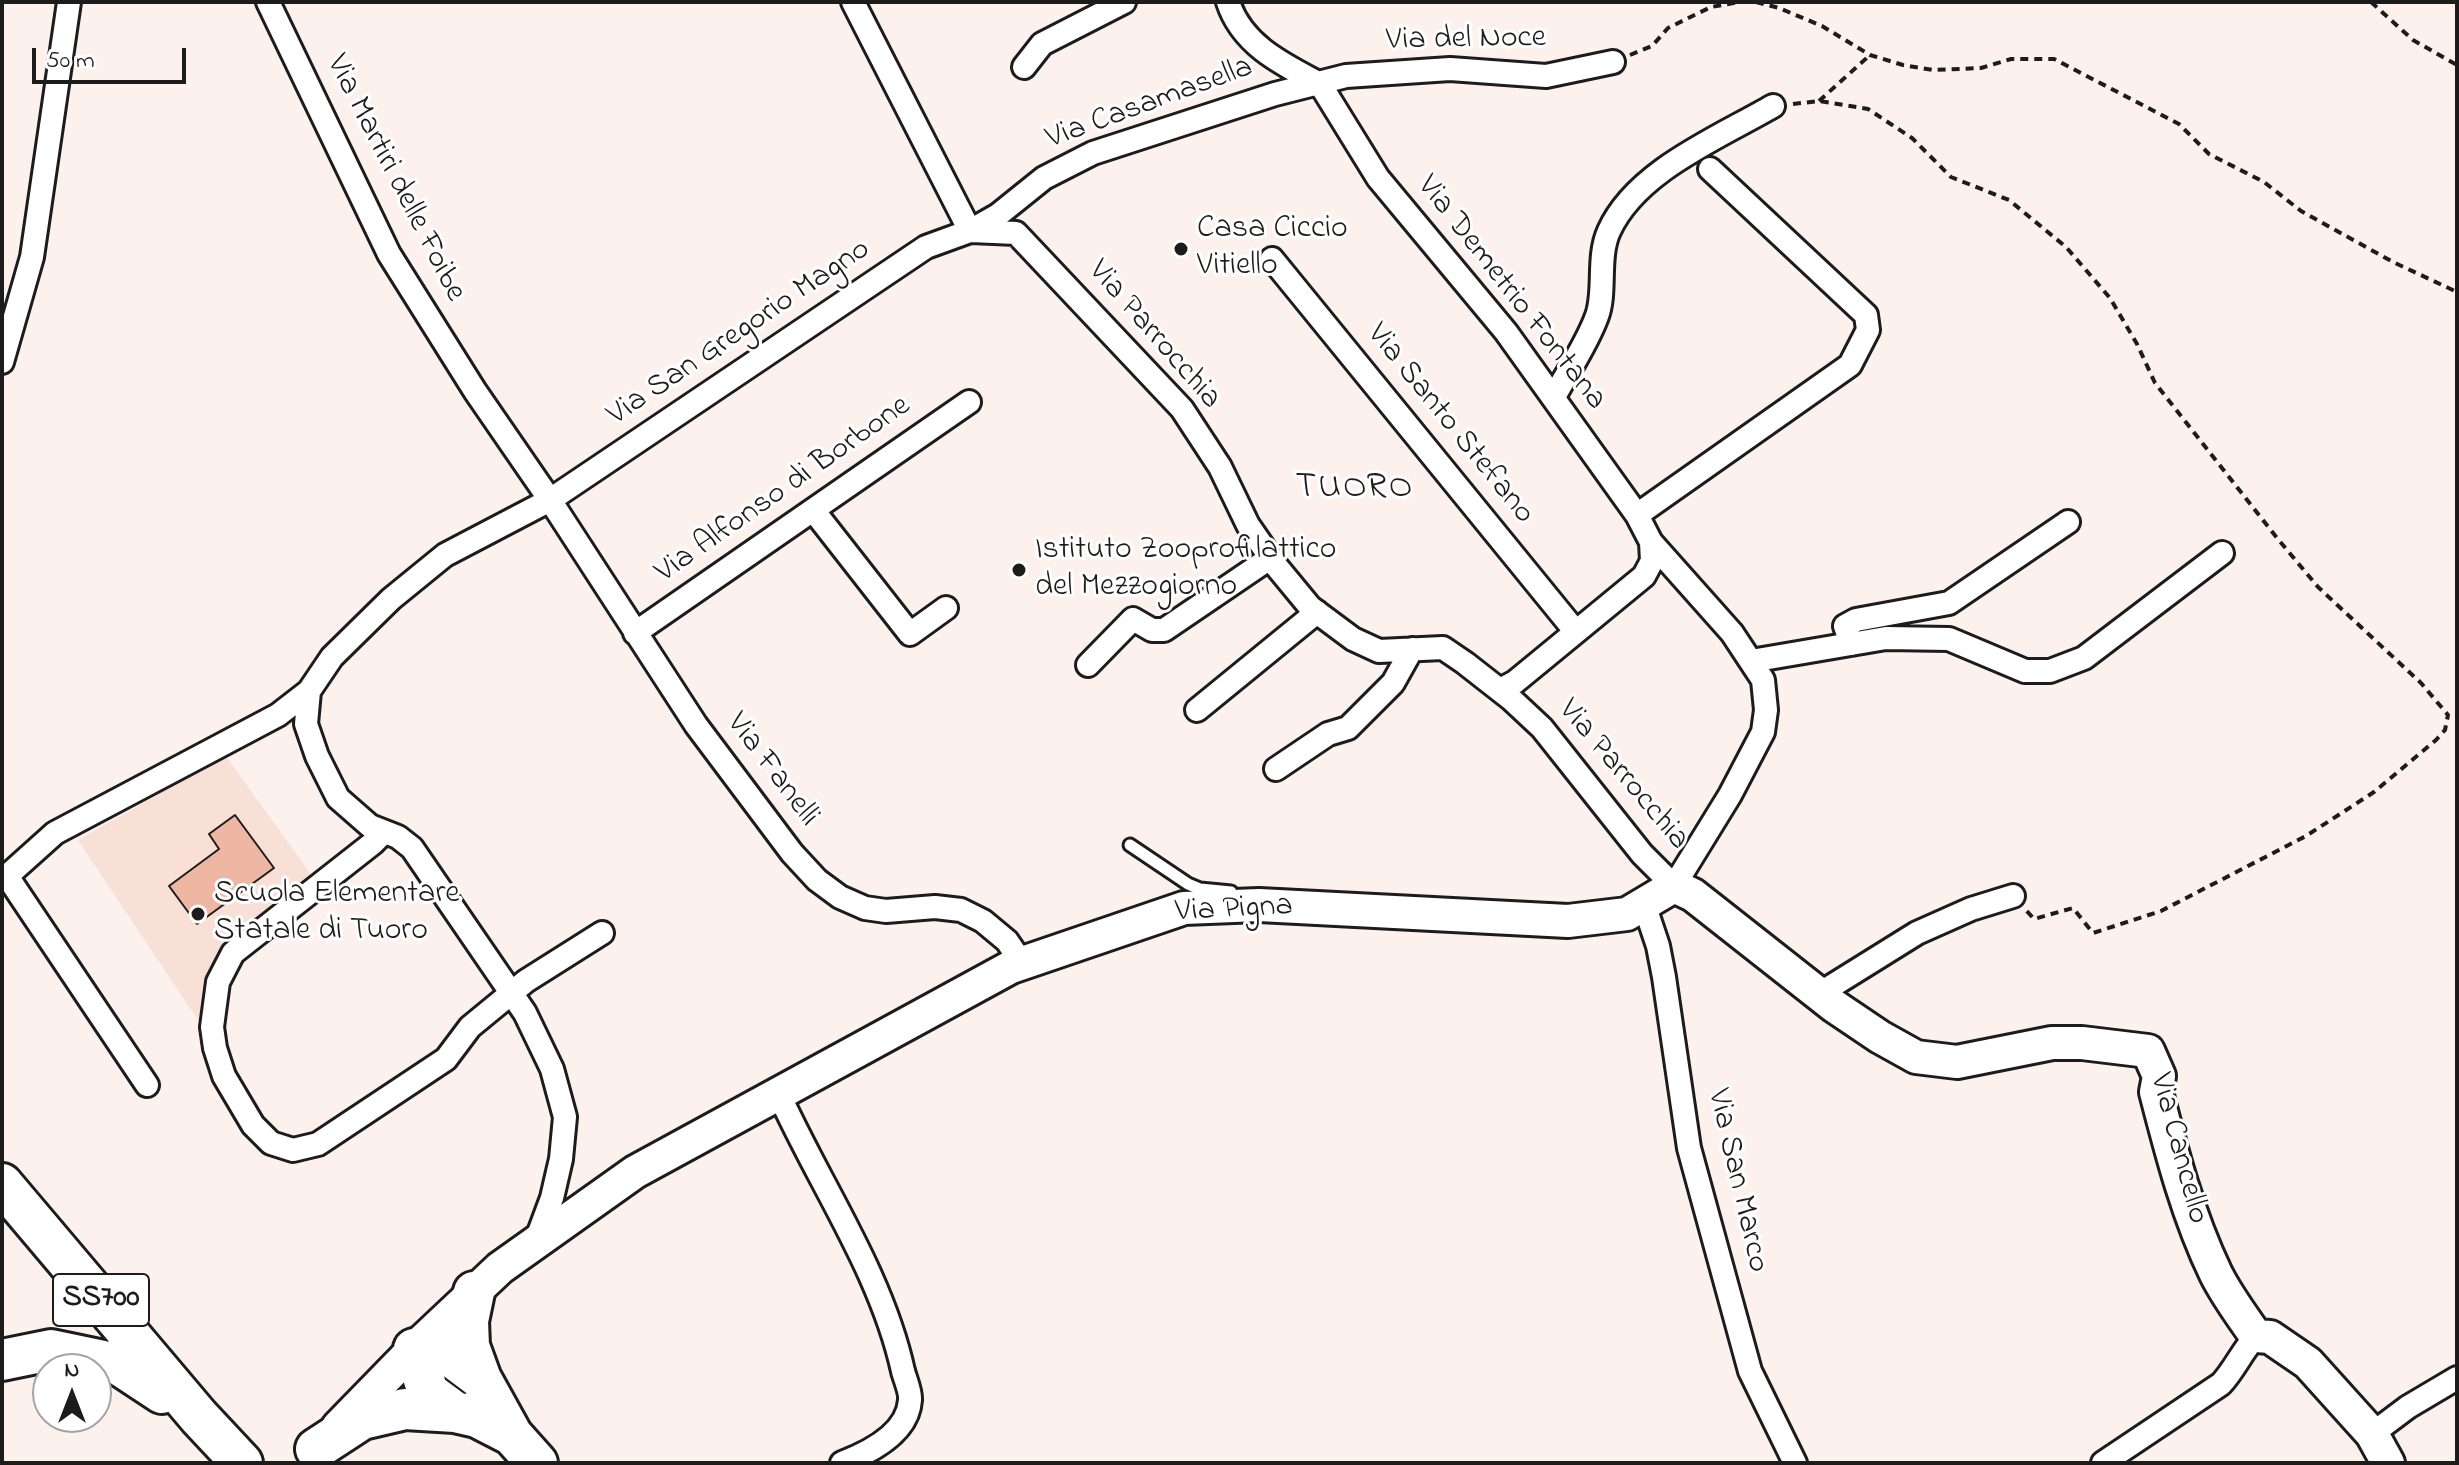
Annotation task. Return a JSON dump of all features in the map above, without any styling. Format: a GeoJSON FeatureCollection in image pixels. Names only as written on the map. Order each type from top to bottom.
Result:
{"type":"FeatureCollection","features":[{"type":"Feature","properties":{"kind":"highway","name":"SS700"},"geometry":{"type":"LineString","coordinates":[[2,1184],[221,1439]]}},
{"type":"Feature","properties":{"kind":"highway"},"geometry":{"type":"LineString","coordinates":[[474,1292],[468,1321],[469,1346],[481,1379],[524,1449]]}},
{"type":"Feature","properties":{"kind":"highway"},"geometry":{"type":"LineString","coordinates":[[455,1412],[428,1392],[414,1349],[449,1355],[481,1379]]}},
{"type":"Feature","properties":{"kind":"highway","name":"SS700"},"geometry":{"type":"LineString","coordinates":[[2,1360],[51,1350],[118,1364],[221,1439]]}},
{"type":"Feature","properties":{"kind":"highway"},"geometry":{"type":"LineString","coordinates":[[310,1456],[362,1419],[405,1409],[455,1412],[477,1417],[524,1449]]}},
{"type":"Feature","properties":{"kind":"street"},"geometry":{"type":"LineString","coordinates":[[2,362],[32,257],[69,2]]}},
{"type":"Feature","properties":{"kind":"street","name":"Via Martiri delle Foibe"},"geometry":{"type":"LineString","coordinates":[[268,2],[389,254],[475,391],[550,500]]}},
{"type":"Feature","properties":{"kind":"street"},"geometry":{"type":"LineString","coordinates":[[853,2],[970,231]]}},
{"type":"Feature","properties":{"kind":"street"},"geometry":{"type":"LineString","coordinates":[[1024,67],[1042,44],[1124,2]]}},
{"type":"Feature","properties":{"kind":"street"},"geometry":{"type":"LineString","coordinates":[[1228,2],[1234,19],[1249,40],[1320,84]]}},
{"type":"Feature","properties":{"kind":"street","name":"Via del Noce"},"geometry":{"type":"LineString","coordinates":[[1320,84],[1346,76],[1450,69],[1546,76],[1613,62]]}},
{"type":"Feature","properties":{"kind":"street","name":"Via Casamasella"},"geometry":{"type":"LineString","coordinates":[[970,231],[998,215],[1044,178],[1093,153],[1275,94],[1320,84]]}},
{"type":"Feature","properties":{"kind":"street","name":"Via Demetrio Fontana"},"geometry":{"type":"LineString","coordinates":[[1320,84],[1378,178],[1506,332],[1637,515],[1651,542],[1732,633],[1763,680],[1766,710],[1763,732],[1730,795],[1674,886]]}},
{"type":"Feature","properties":{"kind":"street"},"geometry":{"type":"LineString","coordinates":[[1554,397],[1598,314],[1601,266],[1608,233],[1627,200],[1663,170],[1773,106]]}},
{"type":"Feature","properties":{"kind":"street"},"geometry":{"type":"LineString","coordinates":[[1637,515],[1850,365],[1868,330],[1866,315],[1710,169]]}},
{"type":"Feature","properties":{"kind":"street","name":"Via San Gregorio Magno"},"geometry":{"type":"LineString","coordinates":[[309,691],[332,657],[391,599],[440,559],[550,500],[926,247],[970,231]]}},
{"type":"Feature","properties":{"kind":"street","name":"Via Parrocchia"},"geometry":{"type":"LineString","coordinates":[[970,231],[1016,233],[1182,409],[1220,467],[1248,525],[1270,558],[1317,612],[1353,639],[1379,651],[1443,648],[1500,690],[1542,728],[1642,854],[1674,886]]}},
{"type":"Feature","properties":{"kind":"street","name":"Via Santo Stefano"},"geometry":{"type":"LineString","coordinates":[[1272,259],[1576,632]]}},
{"type":"Feature","properties":{"kind":"street","name":"Via Alfonso di Borbone"},"geometry":{"type":"LineString","coordinates":[[635,633],[969,402]]}},
{"type":"Feature","properties":{"kind":"street","name":"Via Fanelli"},"geometry":{"type":"LineString","coordinates":[[550,500],[696,725],[792,853],[817,880],[840,897],[865,908],[886,911],[935,907],[961,910],[983,921],[1007,941],[1022,963]]}},
{"type":"Feature","properties":{"kind":"street"},"geometry":{"type":"LineString","coordinates":[[813,510],[910,634],[946,608]]}},
{"type":"Feature","properties":{"kind":"street"},"geometry":{"type":"LineString","coordinates":[[1851,644],[1845,626],[1856,620],[1949,603],[2068,522]]}},
{"type":"Feature","properties":{"kind":"street"},"geometry":{"type":"LineString","coordinates":[[1500,690],[1515,682],[1644,576],[1652,561],[1651,542]]}},
{"type":"Feature","properties":{"kind":"street"},"geometry":{"type":"LineString","coordinates":[[1751,661],[1886,638],[1949,639],[2025,671],[2050,671],[2084,658],[2222,553]]}},
{"type":"Feature","properties":{"kind":"street"},"geometry":{"type":"LineString","coordinates":[[1088,665],[1133,619],[1152,630],[1164,630],[1270,558]]}},
{"type":"Feature","properties":{"kind":"street"},"geometry":{"type":"LineString","coordinates":[[1197,710],[1317,612]]}},
{"type":"Feature","properties":{"kind":"street"},"geometry":{"type":"LineString","coordinates":[[1276,769],[1328,734],[1348,728],[1393,683],[1412,649]]}},
{"type":"Feature","properties":{"kind":"street"},"geometry":{"type":"LineString","coordinates":[[309,691],[306,724],[317,756],[338,798],[370,826],[398,837],[412,848],[525,1013],[552,1069],[565,1117],[561,1159],[552,1198],[536,1241]]}},
{"type":"Feature","properties":{"kind":"street"},"geometry":{"type":"LineString","coordinates":[[147,1085],[7,876],[55,833],[278,715],[309,691]]}},
{"type":"Feature","properties":{"kind":"street"},"geometry":{"type":"LineString","coordinates":[[384,832],[233,953],[218,982],[212,1027],[224,1076],[253,1125],[271,1143],[293,1150],[318,1144],[446,1059],[470,1027],[526,981],[602,933]]}},
{"type":"Feature","properties":{"kind":"street","name":"Via Pigna"},"geometry":{"type":"LineString","coordinates":[[310,1456],[414,1349],[500,1268],[635,1172],[778,1092],[1022,963],[1184,908],[1259,905],[1568,921],[1627,914],[1674,886]]}},
{"type":"Feature","properties":{"kind":"street","name":"Via Cancello"},"geometry":{"type":"LineString","coordinates":[[1674,886],[1705,904],[1819,994],[1880,1037],[1916,1057],[1957,1062],[2052,1043],[2082,1043],[2148,1051],[2159,1076],[2156,1092],[2187,1203],[2216,1274],[2256,1336]]}},
{"type":"Feature","properties":{"kind":"street"},"geometry":{"type":"LineString","coordinates":[[1819,994],[1917,933],[1971,909],[2013,896]]}},
{"type":"Feature","properties":{"kind":"street","name":"Via San Marco"},"geometry":{"type":"LineString","coordinates":[[1644,904],[1661,962],[1689,1148],[1750,1371],[1795,1463]]}},
{"type":"Feature","properties":{"kind":"street"},"geometry":{"type":"LineString","coordinates":[[778,1092],[880,1300],[898,1349],[910,1401],[898,1430],[866,1454],[842,1463]]}},
{"type":"Feature","properties":{"kind":"street"},"geometry":{"type":"LineString","coordinates":[[2103,1463],[2221,1384],[2235,1369],[2246,1346],[2256,1336],[2270,1337],[2308,1363],[2372,1434],[2388,1463]]}},
{"type":"Feature","properties":{"kind":"street"},"geometry":{"type":"LineString","coordinates":[[2372,1434],[2408,1407],[2457,1378]]}},
{"type":"Feature","properties":{"kind":"lane"},"geometry":{"type":"LineString","coordinates":[[1130,845],[1200,889],[1334,900],[1378,911]]}},
{"type":"Feature","properties":{"kind":"path"},"geometry":{"type":"LineString","coordinates":[[1613,62],[1652,46],[1668,28],[1711,7],[1740,2]]}},
{"type":"Feature","properties":{"kind":"path"},"geometry":{"type":"LineString","coordinates":[[1756,2],[1822,26],[1870,55],[1933,70],[1981,68],[2011,59],[2054,59],[2179,124],[2209,154],[2264,182],[2301,211],[2393,262],[2457,292]]}},
{"type":"Feature","properties":{"kind":"path"},"geometry":{"type":"LineString","coordinates":[[2371,2],[2413,40],[2457,65]]}},
{"type":"Feature","properties":{"kind":"path"},"geometry":{"type":"LineString","coordinates":[[1819,101],[1870,55]]}},
{"type":"Feature","properties":{"kind":"path"},"geometry":{"type":"LineString","coordinates":[[1773,106],[1819,101],[1868,109],[1912,138],[1951,177],[2009,200],[2066,247],[2110,298],[2155,383],[2277,538],[2318,587],[2421,683],[2448,715],[2445,730],[2374,792],[2306,836],[2161,911],[2093,933],[2073,908],[2034,919],[2013,896]]}},
{"type":"Feature","properties":{"kind":"shaded area","name":"Scuola Elementare Statale di Tuoro"},"geometry":{"type":"Polygon","coordinates":[[[226,756],[310,873],[307,883],[211,974],[198,1020],[78,840],[226,756]]]}},
{"type":"Feature","properties":{"kind":"building"},"geometry":{"type":"Polygon","coordinates":[[[235,815],[274,868],[197,924],[169,886],[219,849],[209,834],[235,815]]]}},
{"type":"Feature","properties":{"kind":"place","name":"Casa Ciccio Vitiello"},"geometry":{"type":"Point","coordinates":[1181,249]}},
{"type":"Feature","properties":{"kind":"place","name":"Istituto Zooprofilattico del Mezzogiorno"},"geometry":{"type":"Point","coordinates":[1019,570]}},
{"type":"Feature","properties":{"kind":"place","name":"Scuola Elementare Statale di Tuoro"},"geometry":{"type":"Point","coordinates":[198,914]}},
{"type":"Feature","properties":{"kind":"district","name":"TUORO"},"geometry":{"type":"Point","coordinates":[1355,490]}}]}
